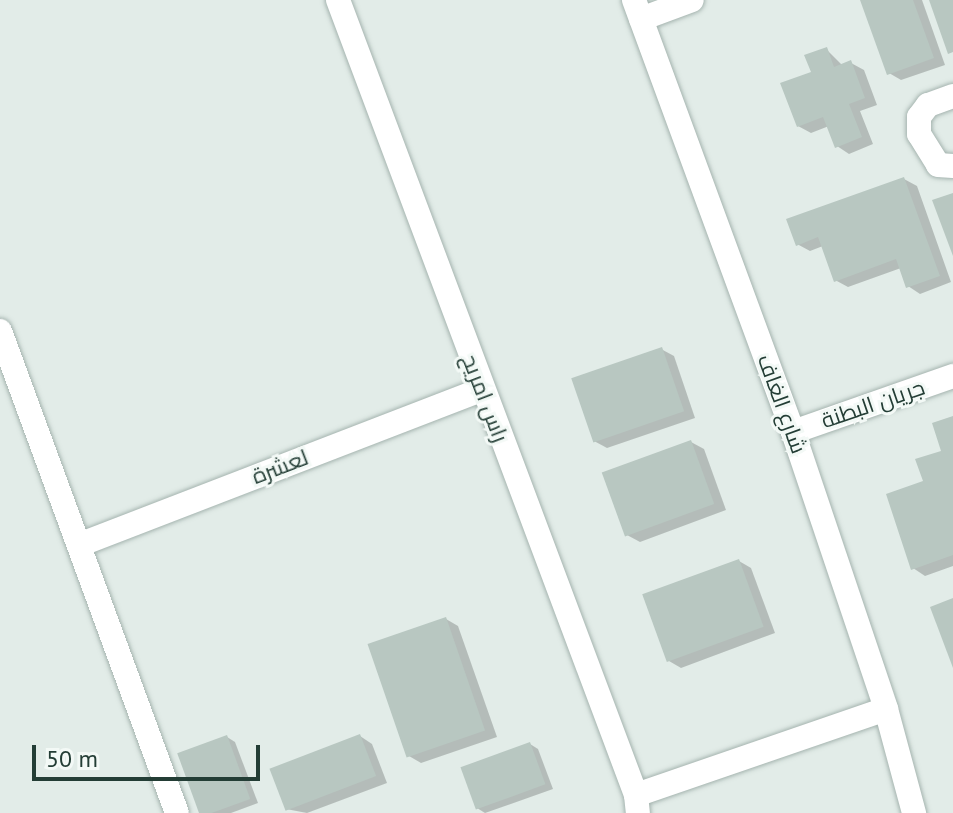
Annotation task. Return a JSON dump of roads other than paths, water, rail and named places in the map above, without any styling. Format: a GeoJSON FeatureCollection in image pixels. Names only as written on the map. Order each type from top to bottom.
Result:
{"type":"FeatureCollection","features":[{"type":"Feature","properties":{"kind":"street","name":"راس امريح"},"geometry":{"type":"LineString","coordinates":[[338,0],[637,804],[886,709]]}},
{"type":"Feature","properties":{"kind":"street"},"geometry":{"type":"LineString","coordinates":[[637,9],[692,0]]}},
{"type":"Feature","properties":{"kind":"street","name":"شارع الغاف"},"geometry":{"type":"LineString","coordinates":[[637,9],[793,432],[886,709],[914,813]]}},
{"type":"Feature","properties":{"kind":"street"},"geometry":{"type":"LineString","coordinates":[[953,96],[928,105],[919,117],[919,134],[938,165],[953,166]]}},
{"type":"Feature","properties":{"kind":"street"},"geometry":{"type":"LineString","coordinates":[[0,331],[177,813]]}},
{"type":"Feature","properties":{"kind":"street","name":"جريان البطنة"},"geometry":{"type":"LineString","coordinates":[[793,432],[953,376]]}},
{"type":"Feature","properties":{"kind":"street","name":"لعشرة"},"geometry":{"type":"LineString","coordinates":[[79,545],[481,390]]}}]}
